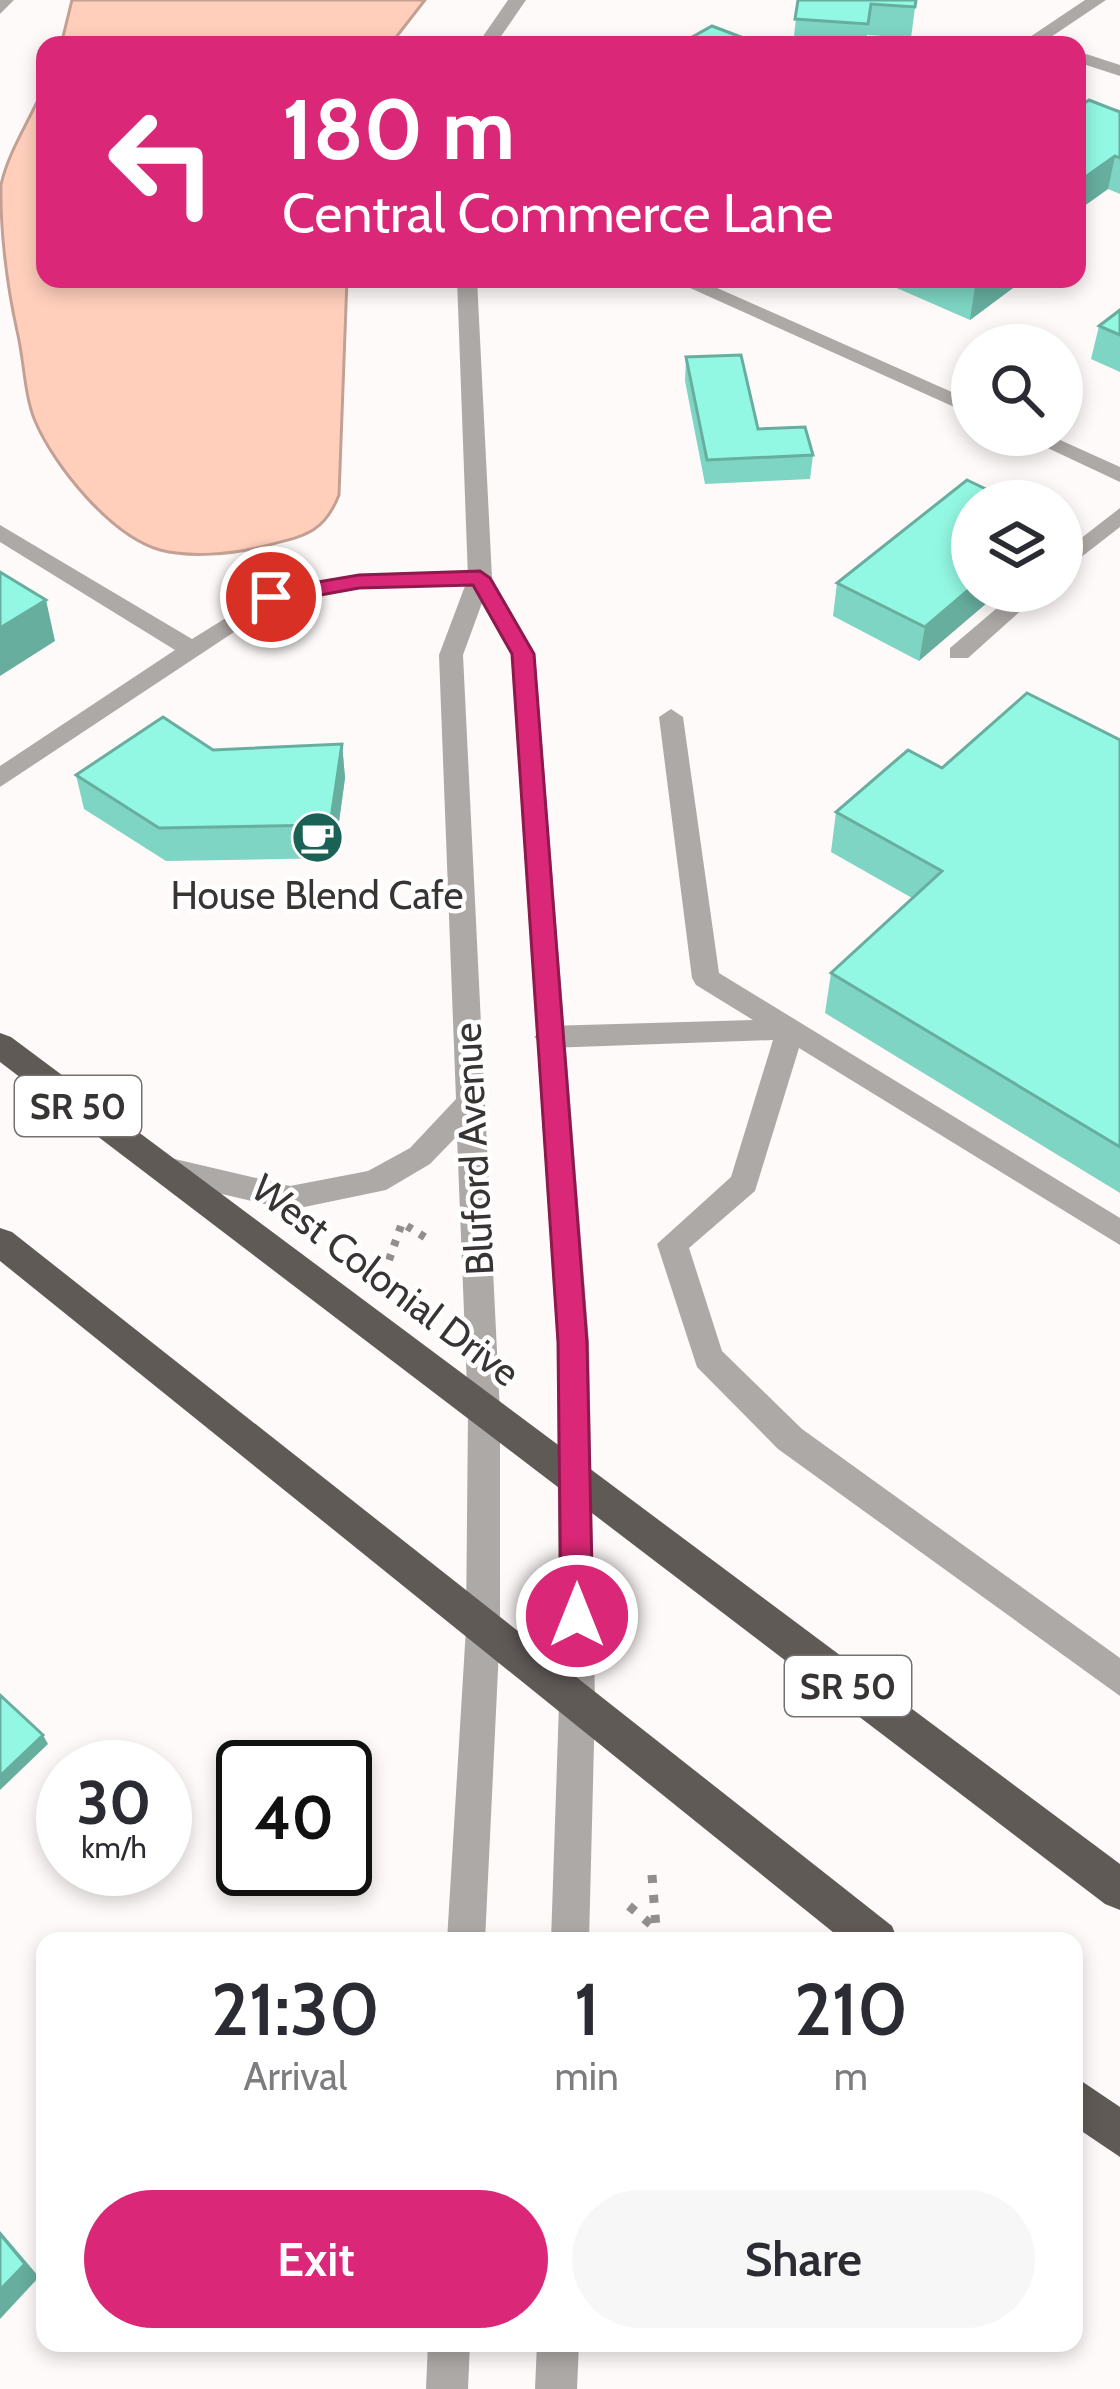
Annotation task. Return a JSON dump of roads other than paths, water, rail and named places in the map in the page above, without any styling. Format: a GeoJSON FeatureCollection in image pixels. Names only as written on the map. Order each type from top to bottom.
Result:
{"type":"FeatureCollection","features":[{"type":"Feature","properties":{"kind":"highway","name":"West Colonial Drive"},"geometry":{"type":"LineString","coordinates":[[0,1046],[1120,1889]]}},
{"type":"Feature","properties":{"kind":"highway"},"geometry":{"type":"LineString","coordinates":[[0,1242],[578,1704],[851,1932]]}},
{"type":"Feature","properties":{"kind":"highway"},"geometry":{"type":"LineString","coordinates":[[1083,2105],[1120,2135]]}},
{"type":"Feature","properties":{"kind":"street"},"geometry":{"type":"LineString","coordinates":[[0,9],[4,0]]}},
{"type":"Feature","properties":{"kind":"street"},"geometry":{"type":"LineString","coordinates":[[492,36],[517,0]]}},
{"type":"Feature","properties":{"kind":"street"},"geometry":{"type":"LineString","coordinates":[[1045,36],[1092,1]]}},
{"type":"Feature","properties":{"kind":"street"},"geometry":{"type":"LineString","coordinates":[[1086,59],[1120,71]]}},
{"type":"Feature","properties":{"kind":"street"},"geometry":{"type":"LineString","coordinates":[[1086,106],[1120,116]]}},
{"type":"Feature","properties":{"kind":"street","name":"Bluford Avenue"},"geometry":{"type":"LineString","coordinates":[[466,1932],[483,1628],[484,1413],[451,655],[480,578],[467,288]]}},
{"type":"Feature","properties":{"kind":"street"},"geometry":{"type":"LineString","coordinates":[[700,288],[951,400]]}},
{"type":"Feature","properties":{"kind":"street"},"geometry":{"type":"LineString","coordinates":[[1078,456],[1120,475]]}},
{"type":"Feature","properties":{"kind":"street"},"geometry":{"type":"LineString","coordinates":[[1083,547],[1120,515]]}},
{"type":"Feature","properties":{"kind":"street"},"geometry":{"type":"LineString","coordinates":[[0,532],[190,648]]}},
{"type":"Feature","properties":{"kind":"street"},"geometry":{"type":"LineString","coordinates":[[0,778],[271,597],[359,581],[480,578]]}},
{"type":"Feature","properties":{"kind":"street","name":"Bluford Avenue"},"geometry":{"type":"LineString","coordinates":[[480,578],[523,654],[573,1342],[578,1704],[570,1932]]}},
{"type":"Feature","properties":{"kind":"street"},"geometry":{"type":"LineString","coordinates":[[959,653],[1007,612]]}},
{"type":"Feature","properties":{"kind":"street"},"geometry":{"type":"LineString","coordinates":[[671,716],[706,978],[1120,1233]]}},
{"type":"Feature","properties":{"kind":"street"},"geometry":{"type":"LineString","coordinates":[[548,1037],[791,1029]]}},
{"type":"Feature","properties":{"kind":"street"},"geometry":{"type":"LineString","coordinates":[[791,1029],[744,1184],[672,1244],[708,1358],[790,1439],[1120,1679]]}},
{"type":"Feature","properties":{"kind":"street"},"geometry":{"type":"LineString","coordinates":[[157,1167],[290,1198],[375,1182],[420,1156],[469,1103]]}},
{"type":"Feature","properties":{"kind":"street"},"geometry":{"type":"LineString","coordinates":[[447,2389],[449,2352]]}},
{"type":"Feature","properties":{"kind":"street"},"geometry":{"type":"LineString","coordinates":[[556,2389],[558,2352]]}},
{"type":"Feature","properties":{"kind":"place","name":"House Blend Cafe"},"geometry":{"type":"Point","coordinates":[317,838]}}]}
